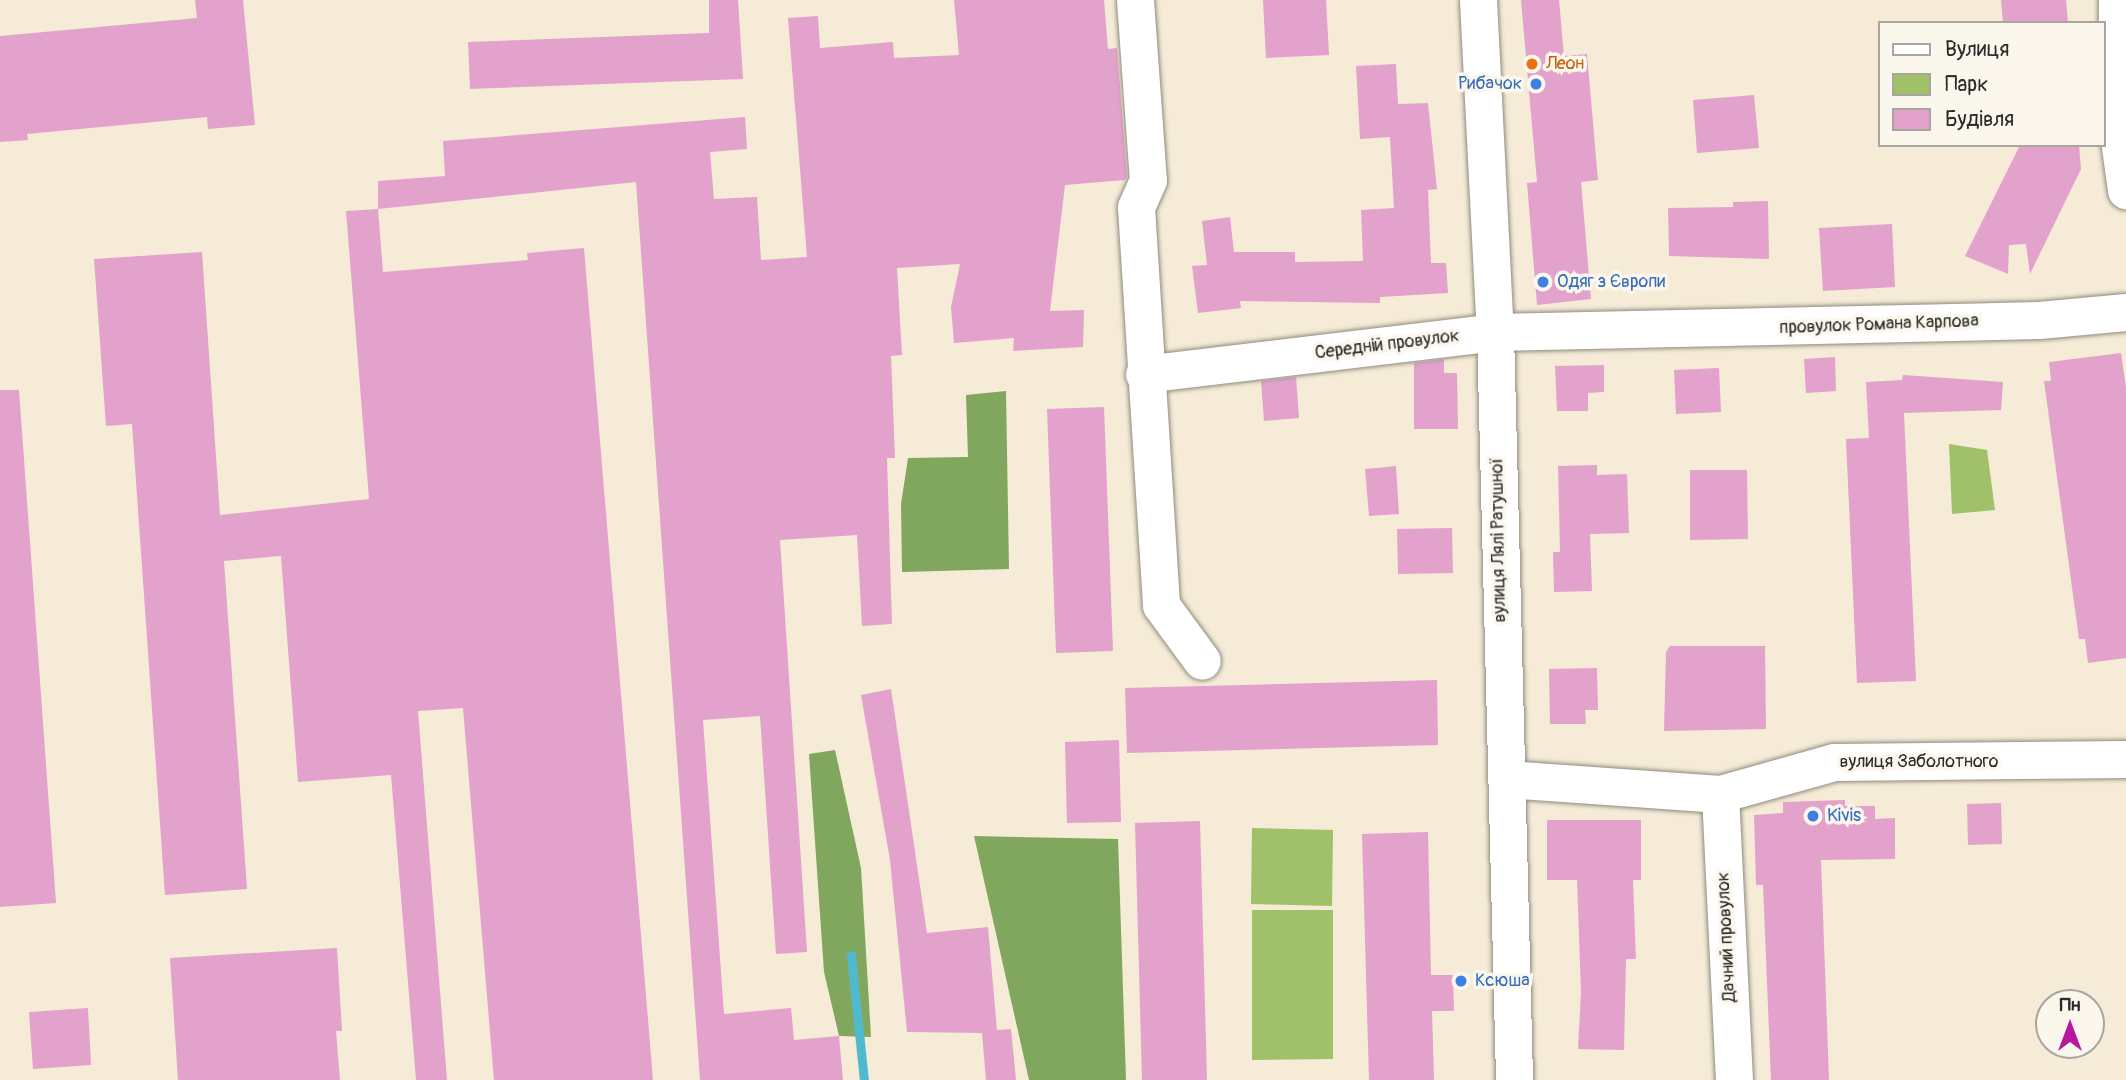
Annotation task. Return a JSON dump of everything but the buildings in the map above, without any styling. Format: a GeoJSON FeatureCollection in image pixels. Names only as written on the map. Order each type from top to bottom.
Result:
{"type":"FeatureCollection","features":[{"type":"Feature","properties":{"kind":"street"},"geometry":{"type":"LineString","coordinates":[[1135,0],[1148,180],[1136,207],[1144,374],[1161,605],[1202,661]]}},
{"type":"Feature","properties":{"kind":"street","name":"вулиця Лялі Ратушної"},"geometry":{"type":"LineString","coordinates":[[1478,0],[1495,332],[1514,1080]]}},
{"type":"Feature","properties":{"kind":"street"},"geometry":{"type":"LineString","coordinates":[[2117,0],[2116,118],[2126,190]]}},
{"type":"Feature","properties":{"kind":"street","name":"провулок Романа Карпова"},"geometry":{"type":"LineString","coordinates":[[1631,332],[2039,320],[2126,312]]}},
{"type":"Feature","properties":{"kind":"street","name":"Середній провулок"},"geometry":{"type":"LineString","coordinates":[[1144,374],[1495,332],[1631,332]]}},
{"type":"Feature","properties":{"kind":"street","name":"вулиця Заболотного"},"geometry":{"type":"LineString","coordinates":[[1506,779],[1720,794],[1834,762],[2126,759]]}},
{"type":"Feature","properties":{"kind":"street","name":"Дачний провулок"},"geometry":{"type":"LineString","coordinates":[[1720,794],[1734,1080]]}},
{"type":"Feature","properties":{"kind":"green space"},"geometry":{"type":"Polygon","coordinates":[[[1006,391],[1009,569],[902,572],[901,504],[908,458],[968,457],[966,395],[1006,391]]]}},
{"type":"Feature","properties":{"kind":"green space"},"geometry":{"type":"Polygon","coordinates":[[[1949,444],[1987,450],[1995,510],[1952,514],[1949,444]]]}},
{"type":"Feature","properties":{"kind":"green space"},"geometry":{"type":"Polygon","coordinates":[[[835,750],[861,868],[871,1037],[839,1036],[824,972],[809,754],[835,750]]]}},
{"type":"Feature","properties":{"kind":"green space"},"geometry":{"type":"Polygon","coordinates":[[[1252,828],[1333,830],[1332,906],[1251,904],[1252,828]]]}},
{"type":"Feature","properties":{"kind":"green space"},"geometry":{"type":"Polygon","coordinates":[[[974,836],[1118,839],[1126,1080],[1029,1080],[974,836]]]}},
{"type":"Feature","properties":{"kind":"green space"},"geometry":{"type":"Polygon","coordinates":[[[1252,910],[1333,910],[1333,1059],[1252,1060],[1252,910]]]}},
{"type":"Feature","properties":{"kind":"waterway"},"geometry":{"type":"LineString","coordinates":[[851,955],[864,1080]]}},
{"type":"Feature","properties":{"kind":"place","name":"Леон"},"geometry":{"type":"Point","coordinates":[1532,64]}},
{"type":"Feature","properties":{"kind":"place","name":"Рибачок"},"geometry":{"type":"Point","coordinates":[1536,84]}},
{"type":"Feature","properties":{"kind":"place","name":"Одяг з Європи"},"geometry":{"type":"Point","coordinates":[1543,282]}},
{"type":"Feature","properties":{"kind":"place","name":"Kivis"},"geometry":{"type":"Point","coordinates":[1813,816]}},
{"type":"Feature","properties":{"kind":"place","name":"Ксюша"},"geometry":{"type":"Point","coordinates":[1461,981]}}]}
